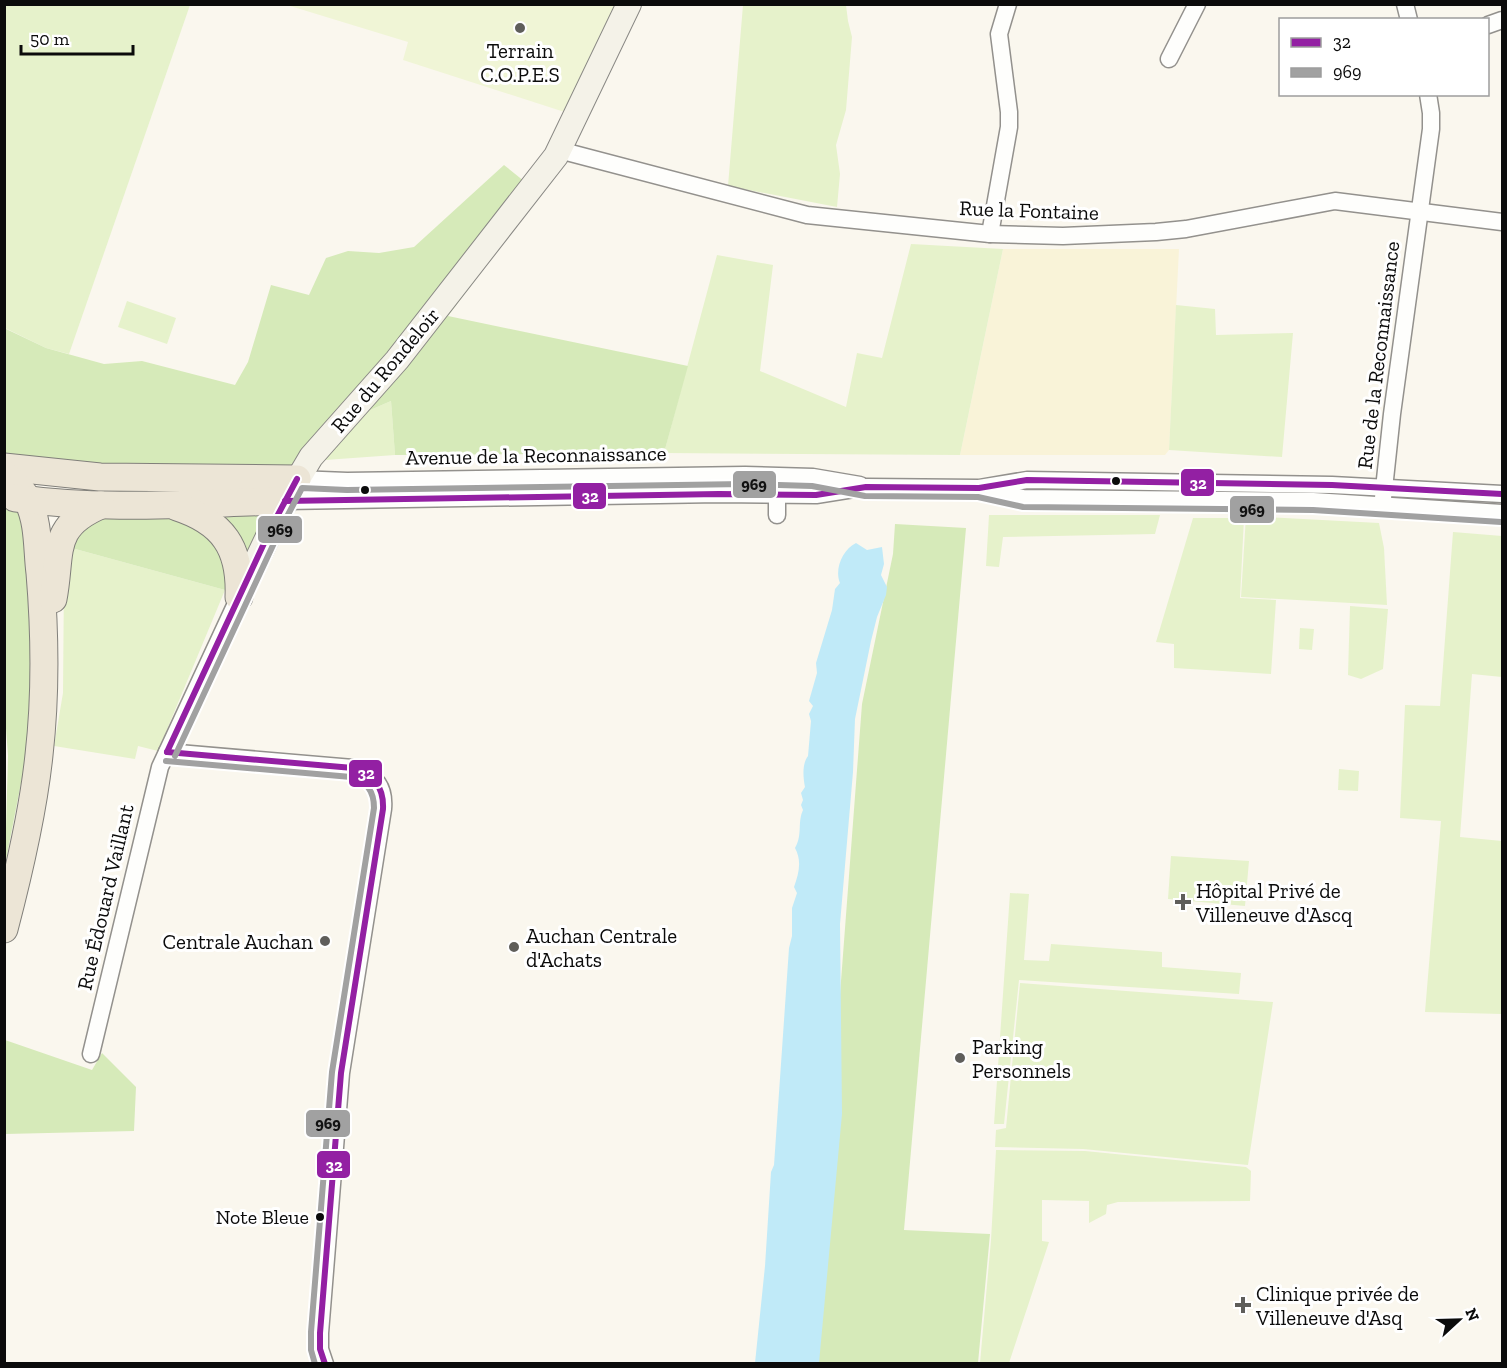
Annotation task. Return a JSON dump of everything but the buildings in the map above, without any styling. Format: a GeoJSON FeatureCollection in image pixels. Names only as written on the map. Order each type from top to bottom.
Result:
{"type":"FeatureCollection","features":[{"type":"Feature","properties":{"kind":"main road"},"geometry":{"type":"LineString","coordinates":[[4,467],[71,476],[291,490]]}},
{"type":"Feature","properties":{"kind":"main road"},"geometry":{"type":"LineString","coordinates":[[4,474],[19,488],[16,498]]}},
{"type":"Feature","properties":{"kind":"main road"},"geometry":{"type":"LineString","coordinates":[[16,498],[72,505],[170,505],[291,490]]}},
{"type":"Feature","properties":{"kind":"main road"},"geometry":{"type":"LineString","coordinates":[[4,929],[23,849],[39,757],[43,698],[44,644],[35,522],[16,498]]}},
{"type":"Feature","properties":{"kind":"main road"},"geometry":{"type":"LineString","coordinates":[[44,644],[57,580],[58,548],[62,536],[77,518],[102,505]]}},
{"type":"Feature","properties":{"kind":"main road"},"geometry":{"type":"LineString","coordinates":[[170,505],[207,519],[226,539],[236,564],[238,597]]}},
{"type":"Feature","properties":{"kind":"street","name":"Rue du Rondeloir"},"geometry":{"type":"LineString","coordinates":[[167,752],[238,597],[291,490],[311,457],[397,360],[537,182],[559,150],[629,4]]}},
{"type":"Feature","properties":{"kind":"street"},"geometry":{"type":"LineString","coordinates":[[990,234],[1009,127],[999,34],[1008,4]]}},
{"type":"Feature","properties":{"kind":"street"},"geometry":{"type":"LineString","coordinates":[[1169,59],[1197,4]]}},
{"type":"Feature","properties":{"kind":"street","name":"Rue de la Reconnaissance"},"geometry":{"type":"LineString","coordinates":[[1383,505],[1383,487],[1431,129],[1428,96]]}},
{"type":"Feature","properties":{"kind":"street","name":"Rue la Fontaine"},"geometry":{"type":"LineString","coordinates":[[559,150],[807,215],[990,234],[1063,237],[1156,232],[1186,229],[1335,201],[1503,222]]}},
{"type":"Feature","properties":{"kind":"street"},"geometry":{"type":"LineString","coordinates":[[777,476],[777,515]]}},
{"type":"Feature","properties":{"kind":"street","name":"Avenue de la Reconnaissance"},"geometry":{"type":"LineString","coordinates":[[291,490],[347,481],[777,476],[828,478],[866,487]]}},
{"type":"Feature","properties":{"kind":"street","name":"Avenue de la Reconnaissance"},"geometry":{"type":"LineString","coordinates":[[291,490],[830,494],[866,487],[979,488],[1027,480],[1383,487],[1503,494]]}},
{"type":"Feature","properties":{"kind":"street","name":"Avenue de la Reconnaissance"},"geometry":{"type":"LineString","coordinates":[[979,488],[1023,498],[1313,501],[1503,513]]}},
{"type":"Feature","properties":{"kind":"street"},"geometry":{"type":"LineString","coordinates":[[167,752],[353,768],[375,778],[383,795],[383,809],[340,1081],[320,1333],[320,1349],[325,1364]]}},
{"type":"Feature","properties":{"kind":"street","name":"Rue Édouard Vaillant"},"geometry":{"type":"LineString","coordinates":[[91,1054],[160,768],[167,752]]}},
{"type":"Feature","properties":{"kind":"shaded area"},"geometry":{"type":"Polygon","coordinates":[[[1003,249],[1179,249],[1169,450],[1165,455],[960,455],[1003,249]]]}},
{"type":"Feature","properties":{"kind":"green space"},"geometry":{"type":"Polygon","coordinates":[[[4,5],[190,5],[69,354],[46,348],[5,328],[4,5]]]}},
{"type":"Feature","properties":{"kind":"green space"},"geometry":{"type":"Polygon","coordinates":[[[287,5],[632,5],[583,118],[403,60],[408,42],[287,5]]]}},
{"type":"Feature","properties":{"kind":"green space"},"geometry":{"type":"Polygon","coordinates":[[[743,5],[846,5],[852,37],[846,110],[836,145],[840,174],[837,207],[728,186],[743,5]]]}},
{"type":"Feature","properties":{"kind":"green space"},"geometry":{"type":"Polygon","coordinates":[[[504,165],[540,194],[448,316],[688,366],[664,453],[395,455],[391,401],[324,430],[225,590],[68,547],[101,467],[5,457],[4,328],[46,348],[104,364],[142,361],[235,385],[248,362],[271,285],[309,295],[326,258],[348,251],[379,253],[414,247],[504,165]]]}},
{"type":"Feature","properties":{"kind":"green space"},"geometry":{"type":"Polygon","coordinates":[[[911,244],[1003,249],[960,455],[664,453],[717,255],[773,265],[760,371],[846,407],[857,353],[882,358],[911,244]]]}},
{"type":"Feature","properties":{"kind":"green space"},"geometry":{"type":"Polygon","coordinates":[[[127,301],[176,318],[167,344],[118,327],[127,301]]]}},
{"type":"Feature","properties":{"kind":"green space"},"geometry":{"type":"Polygon","coordinates":[[[1176,305],[1215,309],[1216,335],[1293,333],[1282,457],[1169,450],[1176,305]]]}},
{"type":"Feature","properties":{"kind":"green space"},"geometry":{"type":"Polygon","coordinates":[[[391,401],[395,455],[297,462],[324,430],[391,401]]]}},
{"type":"Feature","properties":{"kind":"green space"},"geometry":{"type":"Polygon","coordinates":[[[5,508],[18,511],[22,517],[32,601],[31,732],[5,865],[8,756],[4,700],[5,508]]]}},
{"type":"Feature","properties":{"kind":"green space"},"geometry":{"type":"Polygon","coordinates":[[[989,515],[1160,515],[1155,534],[1003,537],[999,567],[986,566],[989,515]]]}},
{"type":"Feature","properties":{"kind":"green space"},"geometry":{"type":"Polygon","coordinates":[[[1246,516],[1379,523],[1384,548],[1387,605],[1241,597],[1246,516]]]}},
{"type":"Feature","properties":{"kind":"green space"},"geometry":{"type":"Polygon","coordinates":[[[1193,518],[1244,518],[1240,598],[1276,600],[1271,674],[1174,668],[1174,644],[1156,642],[1193,518]]]}},
{"type":"Feature","properties":{"kind":"green space"},"geometry":{"type":"Polygon","coordinates":[[[895,524],[966,528],[904,1230],[990,1234],[978,1363],[812,1364],[862,704],[893,554],[895,524]]]}},
{"type":"Feature","properties":{"kind":"green space"},"geometry":{"type":"Polygon","coordinates":[[[1453,532],[1502,536],[1502,677],[1472,674],[1460,837],[1502,841],[1502,1014],[1425,1012],[1441,821],[1400,818],[1405,705],[1440,706],[1453,532]]]}},
{"type":"Feature","properties":{"kind":"green space"},"geometry":{"type":"Polygon","coordinates":[[[68,547],[225,590],[158,751],[138,746],[135,759],[54,746],[63,693],[64,576],[68,547]]]}},
{"type":"Feature","properties":{"kind":"green space"},"geometry":{"type":"Polygon","coordinates":[[[1350,606],[1388,609],[1383,669],[1361,679],[1348,675],[1350,606]]]}},
{"type":"Feature","properties":{"kind":"green space"},"geometry":{"type":"Polygon","coordinates":[[[1300,628],[1314,629],[1312,650],[1299,649],[1300,628]]]}},
{"type":"Feature","properties":{"kind":"green space"},"geometry":{"type":"Polygon","coordinates":[[[1339,769],[1359,771],[1358,791],[1338,790],[1339,769]]]}},
{"type":"Feature","properties":{"kind":"green space"},"geometry":{"type":"Polygon","coordinates":[[[1171,856],[1249,861],[1245,906],[1168,899],[1171,856]]]}},
{"type":"Feature","properties":{"kind":"green space"},"geometry":{"type":"Polygon","coordinates":[[[1010,893],[1029,894],[1024,960],[1049,961],[1051,944],[1162,952],[1162,967],[1241,973],[1239,994],[1019,980],[1004,1124],[994,1124],[1010,893]]]}},
{"type":"Feature","properties":{"kind":"green space"},"geometry":{"type":"Polygon","coordinates":[[[1020,983],[1273,1002],[1248,1165],[1083,1149],[995,1147],[996,1130],[1006,1128],[1020,983]]]}},
{"type":"Feature","properties":{"kind":"green space"},"geometry":{"type":"Polygon","coordinates":[[[5,1040],[92,1070],[102,1053],[136,1087],[134,1131],[5,1134],[5,1040]]]}},
{"type":"Feature","properties":{"kind":"green space"},"geometry":{"type":"Polygon","coordinates":[[[996,1150],[1085,1151],[1246,1167],[1251,1171],[1250,1201],[1118,1202],[1107,1205],[1106,1214],[1089,1223],[1089,1201],[1042,1200],[1042,1241],[1049,1242],[1009,1363],[980,1363],[996,1150]]]}},
{"type":"Feature","properties":{"kind":"water"},"geometry":{"type":"Polygon","coordinates":[[[856,543],[867,550],[882,547],[884,564],[881,575],[887,587],[871,641],[855,719],[853,772],[840,924],[842,1114],[819,1363],[755,1363],[765,1266],[771,1172],[774,1165],[789,948],[792,936],[792,908],[797,893],[794,887],[799,862],[795,848],[799,838],[803,810],[801,793],[805,787],[804,771],[808,756],[811,721],[809,714],[813,706],[809,701],[817,673],[816,663],[832,610],[835,589],[840,583],[839,566],[847,550],[856,543]]]}},
{"type":"Feature","properties":{"kind":"transit line","name":"32"},"geometry":{"type":"LineString","coordinates":[[167,752],[273,524],[297,479]]}},
{"type":"Feature","properties":{"kind":"transit line","name":"32"},"geometry":{"type":"LineString","coordinates":[[285,501],[719,494],[816,495],[866,487],[979,488],[1027,480],[1332,485],[1502,494]]}},
{"type":"Feature","properties":{"kind":"transit line","name":"969"},"geometry":{"type":"LineString","coordinates":[[175,756],[281,528],[302,488],[347,490],[745,484],[812,486],[865,496],[978,497],[1023,507],[1313,510],[1501,522]]}},
{"type":"Feature","properties":{"kind":"transit line","name":"32"},"geometry":{"type":"LineString","coordinates":[[167,752],[353,768],[372,778],[382,794],[383,809],[341,1073],[320,1333],[320,1349],[325,1364]]}},
{"type":"Feature","properties":{"kind":"transit line","name":"969"},"geometry":{"type":"LineString","coordinates":[[166,761],[351,777],[365,785],[373,797],[374,808],[332,1072],[311,1332],[311,1350],[315,1364]]}},
{"type":"Feature","properties":{"kind":"place","name":"Terrain C.O.P.E.S"},"geometry":{"type":"Point","coordinates":[520,28]}},
{"type":"Feature","properties":{"kind":"place","name":"Hôpital Privé de Villeneuve d'Ascq"},"geometry":{"type":"Point","coordinates":[1183,902]}},
{"type":"Feature","properties":{"kind":"place","name":"Centrale Auchan"},"geometry":{"type":"Point","coordinates":[325,941]}},
{"type":"Feature","properties":{"kind":"place","name":"Auchan Centrale d'Achats"},"geometry":{"type":"Point","coordinates":[514,947]}},
{"type":"Feature","properties":{"kind":"place","name":"Parking Personnels"},"geometry":{"type":"Point","coordinates":[960,1058]}},
{"type":"Feature","properties":{"kind":"place","name":"Note Bleue"},"geometry":{"type":"Point","coordinates":[320,1217]}},
{"type":"Feature","properties":{"kind":"place","name":"Clinique privée de Villeneuve d'Asq"},"geometry":{"type":"Point","coordinates":[1243,1305]}}]}
